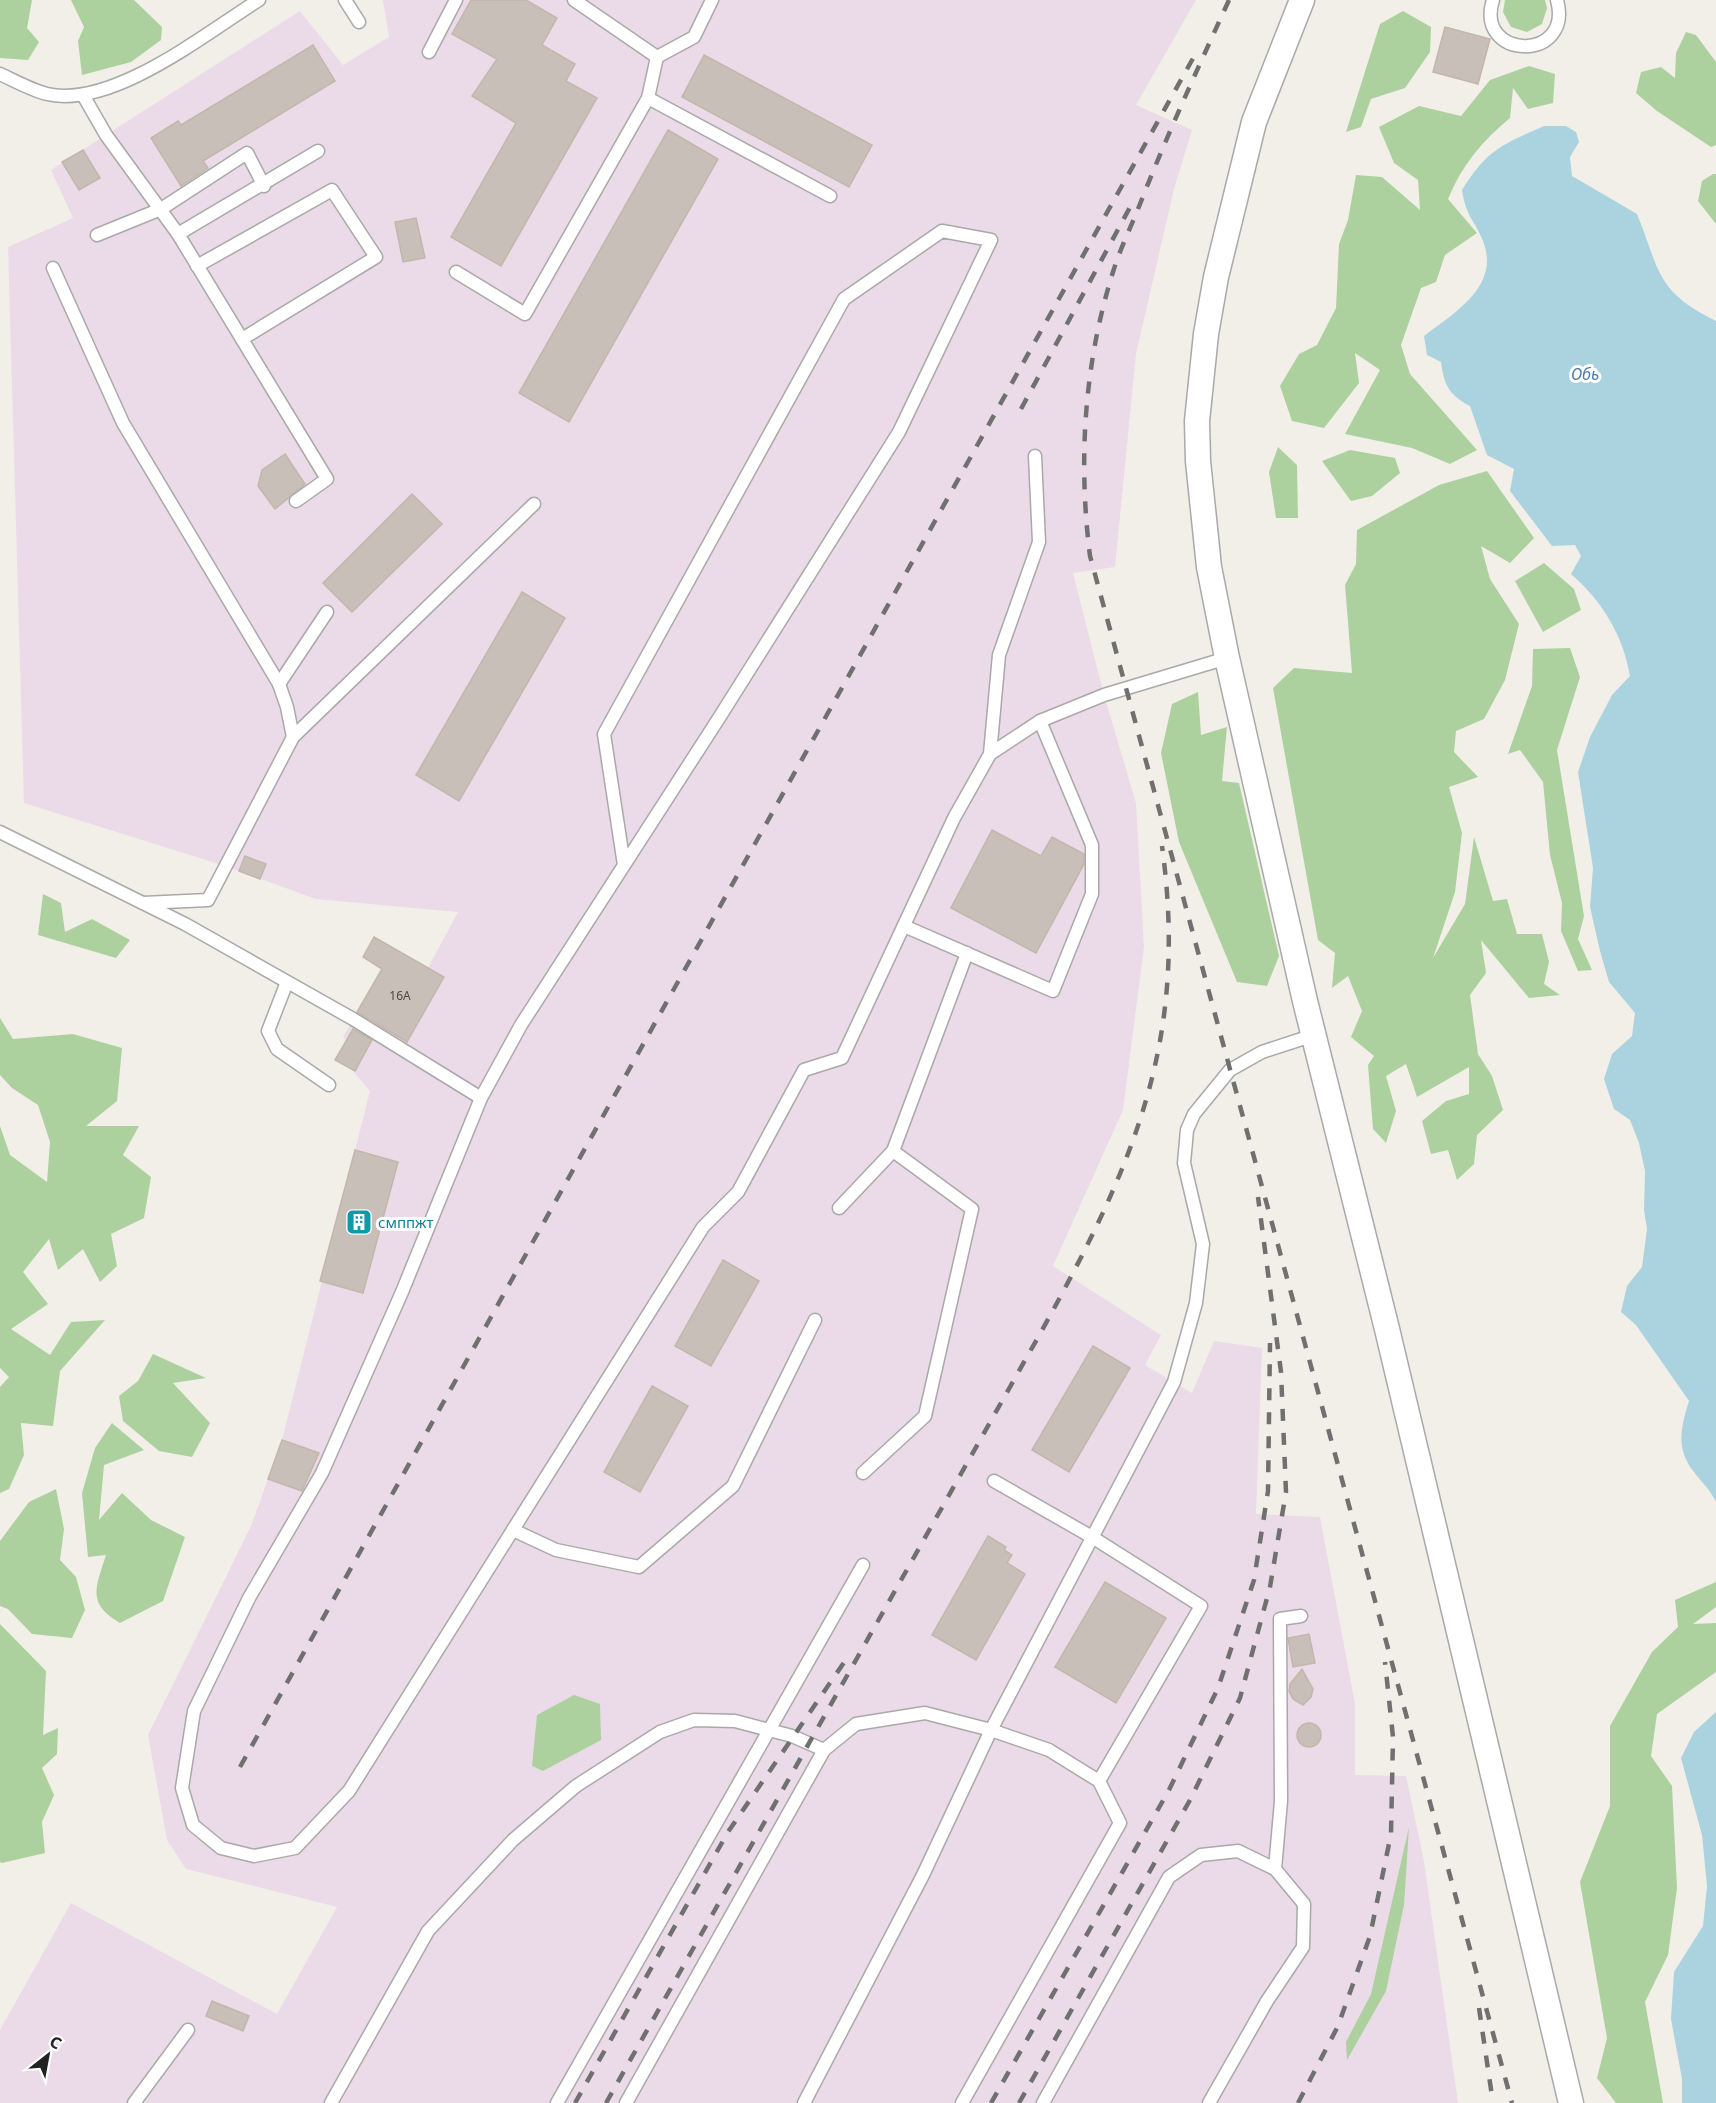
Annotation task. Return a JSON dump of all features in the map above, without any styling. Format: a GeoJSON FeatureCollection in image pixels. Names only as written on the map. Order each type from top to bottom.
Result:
{"type":"FeatureCollection","features":[{"type":"Feature","properties":{"kind":"street"},"geometry":{"type":"LineString","coordinates":[[1302,0],[1269,83],[1242,167],[1216,277],[1197,421],[1202,504],[1209,567],[1227,658],[1314,1035],[1475,1692],[1571,2103]]}},
{"type":"Feature","properties":{"kind":"lane"},"geometry":{"type":"LineString","coordinates":[[0,74],[48,94],[83,95],[132,80],[259,0]]}},
{"type":"Feature","properties":{"kind":"lane"},"geometry":{"type":"LineString","coordinates":[[345,0],[359,22]]}},
{"type":"Feature","properties":{"kind":"lane"},"geometry":{"type":"LineString","coordinates":[[429,52],[456,0]]}},
{"type":"Feature","properties":{"kind":"lane"},"geometry":{"type":"LineString","coordinates":[[574,0],[657,57]]}},
{"type":"Feature","properties":{"kind":"lane"},"geometry":{"type":"LineString","coordinates":[[456,272],[525,314],[648,98],[657,57],[694,37],[712,0]]}},
{"type":"Feature","properties":{"kind":"lane"},"geometry":{"type":"LineString","coordinates":[[1492,0],[1490,16],[1496,33],[1510,44],[1528,47],[1545,41],[1552,35],[1559,19],[1557,0],[1565,0]]}},
{"type":"Feature","properties":{"kind":"lane"},"geometry":{"type":"LineString","coordinates":[[83,95],[106,135],[178,234],[327,479],[296,501]]}},
{"type":"Feature","properties":{"kind":"lane"},"geometry":{"type":"LineString","coordinates":[[648,98],[830,196]]}},
{"type":"Feature","properties":{"kind":"lane"},"geometry":{"type":"LineString","coordinates":[[178,234],[264,186],[318,151]]}},
{"type":"Feature","properties":{"kind":"lane"},"geometry":{"type":"LineString","coordinates":[[97,236],[161,209],[247,153],[264,186]]}},
{"type":"Feature","properties":{"kind":"lane"},"geometry":{"type":"LineString","coordinates":[[197,266],[332,190],[376,256],[242,339]]}},
{"type":"Feature","properties":{"kind":"lane"},"geometry":{"type":"LineString","coordinates":[[624,865],[604,734],[844,298],[942,231],[991,240],[899,432],[624,865],[521,1025],[481,1098],[402,1292],[322,1473],[249,1598],[194,1711],[182,1788],[193,1825],[221,1848],[254,1856],[296,1848],[349,1791],[703,1227],[738,1192],[804,1070],[842,1058],[954,818],[990,754],[999,655],[1039,542],[1035,456]]}},
{"type":"Feature","properties":{"kind":"lane"},"geometry":{"type":"LineString","coordinates":[[53,268],[123,423],[279,684],[293,736]]}},
{"type":"Feature","properties":{"kind":"lane"},"geometry":{"type":"LineString","coordinates":[[143,903],[208,900],[293,736],[534,504]]}},
{"type":"Feature","properties":{"kind":"lane"},"geometry":{"type":"LineString","coordinates":[[279,684],[327,612]]}},
{"type":"Feature","properties":{"kind":"lane"},"geometry":{"type":"LineString","coordinates":[[990,754],[1040,721],[1104,695],[1227,658]]}},
{"type":"Feature","properties":{"kind":"lane"},"geometry":{"type":"LineString","coordinates":[[904,926],[1053,991],[1092,894],[1092,845],[1040,721]]}},
{"type":"Feature","properties":{"kind":"lane"},"geometry":{"type":"LineString","coordinates":[[0,832],[143,903],[287,982],[481,1098]]}},
{"type":"Feature","properties":{"kind":"lane"},"geometry":{"type":"LineString","coordinates":[[839,1208],[893,1151],[967,953]]}},
{"type":"Feature","properties":{"kind":"lane"},"geometry":{"type":"LineString","coordinates":[[287,982],[268,1031],[277,1048],[329,1085]]}},
{"type":"Feature","properties":{"kind":"lane"},"geometry":{"type":"LineString","coordinates":[[804,2103],[923,1875],[991,1730],[1174,1382],[1196,1303],[1203,1244],[1184,1163],[1187,1130],[1194,1114],[1230,1070],[1262,1053],[1314,1035]]}},
{"type":"Feature","properties":{"kind":"lane"},"geometry":{"type":"LineString","coordinates":[[863,1473],[925,1416],[972,1209],[893,1151]]}},
{"type":"Feature","properties":{"kind":"lane"},"geometry":{"type":"LineString","coordinates":[[513,1530],[556,1551],[639,1567],[733,1486],[815,1320]]}},
{"type":"Feature","properties":{"kind":"lane"},"geometry":{"type":"LineString","coordinates":[[994,1481],[1092,1537],[1201,1606],[1099,1782]]}},
{"type":"Feature","properties":{"kind":"lane"},"geometry":{"type":"LineString","coordinates":[[557,2103],[863,1565]]}},
{"type":"Feature","properties":{"kind":"lane"},"geometry":{"type":"LineString","coordinates":[[1275,1869],[1281,1802],[1280,1619],[1300,1616]]}},
{"type":"Feature","properties":{"kind":"lane"},"geometry":{"type":"LineString","coordinates":[[626,2103],[824,1750],[856,1724],[925,1713],[991,1730],[1049,1750],[1099,1782],[1120,1823],[962,2103]]}},
{"type":"Feature","properties":{"kind":"lane"},"geometry":{"type":"LineString","coordinates":[[331,2103],[428,1931],[513,1840],[576,1786],[660,1732],[694,1720],[735,1721],[769,1730],[824,1750]]}},
{"type":"Feature","properties":{"kind":"lane"},"geometry":{"type":"LineString","coordinates":[[1043,2103],[1169,1878],[1201,1855],[1238,1851],[1275,1869],[1304,1904],[1303,1947],[1267,2001],[1209,2103]]}},
{"type":"Feature","properties":{"kind":"lane"},"geometry":{"type":"LineString","coordinates":[[134,2103],[188,2030]]}},
{"type":"Feature","properties":{"kind":"shaded area"},"geometry":{"type":"Polygon","coordinates":[[[383,0],[1196,0],[1136,105],[1192,130],[1174,189],[1136,354],[1115,567],[1073,573],[1104,695],[1136,803],[1144,947],[1123,1110],[1053,1266],[1161,1335],[1145,1365],[1192,1393],[1214,1341],[1262,1348],[1256,1514],[1320,1517],[1355,1704],[1355,1775],[1406,1776],[1424,1861],[1458,2103],[0,2103],[0,2030],[71,1903],[277,2014],[337,1907],[186,1869],[167,1840],[148,1735],[251,1526],[282,1440],[370,1091],[350,1068],[335,1060],[346,1040],[343,1037],[357,1013],[407,1041],[444,978],[428,968],[458,912],[316,899],[225,866],[24,803],[8,247],[73,218],[51,170],[300,11],[343,65],[389,37],[383,0]]]}},
{"type":"Feature","properties":{"kind":"green space"},"geometry":{"type":"Polygon","coordinates":[[[0,0],[32,0],[27,28],[39,42],[28,60],[0,58],[0,0]]]}},
{"type":"Feature","properties":{"kind":"green space"},"geometry":{"type":"Polygon","coordinates":[[[71,0],[134,0],[162,27],[161,40],[131,62],[82,75],[78,41],[84,27],[71,0]]]}},
{"type":"Feature","properties":{"kind":"green space"},"geometry":{"type":"Polygon","coordinates":[[[1505,0],[1545,0],[1547,8],[1542,24],[1527,32],[1511,27],[1503,12],[1505,0]]]}},
{"type":"Feature","properties":{"kind":"green space"},"geometry":{"type":"Polygon","coordinates":[[[1403,11],[1431,27],[1430,52],[1405,88],[1371,99],[1361,127],[1346,132],[1380,24],[1403,11]]]}},
{"type":"Feature","properties":{"kind":"green space"},"geometry":{"type":"Polygon","coordinates":[[[1686,32],[1696,35],[1716,62],[1716,145],[1711,147],[1657,111],[1636,93],[1641,72],[1661,67],[1675,78],[1676,53],[1686,32]]]}},
{"type":"Feature","properties":{"kind":"green space"},"geometry":{"type":"Polygon","coordinates":[[[1529,66],[1555,74],[1553,103],[1528,109],[1513,88],[1510,118],[1474,154],[1448,199],[1477,233],[1445,255],[1436,282],[1421,288],[1401,345],[1410,374],[1477,450],[1450,464],[1412,448],[1345,434],[1380,370],[1355,353],[1359,383],[1324,428],[1292,421],[1280,386],[1299,354],[1317,345],[1336,308],[1339,244],[1348,220],[1356,175],[1382,177],[1420,210],[1418,180],[1394,163],[1379,127],[1419,106],[1461,116],[1490,80],[1529,66]]]}},
{"type":"Feature","properties":{"kind":"green space"},"geometry":{"type":"Polygon","coordinates":[[[1716,174],[1716,224],[1698,201],[1702,181],[1716,174]]]}},
{"type":"Feature","properties":{"kind":"green space"},"geometry":{"type":"Polygon","coordinates":[[[1278,447],[1297,465],[1298,518],[1276,518],[1269,472],[1278,447]]]}},
{"type":"Feature","properties":{"kind":"green space"},"geometry":{"type":"Polygon","coordinates":[[[1350,450],[1395,458],[1400,473],[1372,496],[1351,501],[1322,461],[1350,450]]]}},
{"type":"Feature","properties":{"kind":"green space"},"geometry":{"type":"Polygon","coordinates":[[[1487,471],[1534,538],[1510,563],[1481,546],[1490,579],[1519,624],[1505,680],[1484,719],[1456,731],[1454,752],[1478,777],[1449,787],[1462,833],[1455,892],[1433,958],[1465,904],[1474,837],[1493,901],[1507,899],[1517,934],[1542,934],[1549,962],[1544,984],[1560,995],[1529,998],[1481,940],[1486,973],[1470,995],[1478,1054],[1492,1076],[1503,1110],[1477,1135],[1474,1164],[1457,1180],[1448,1150],[1431,1154],[1422,1121],[1446,1101],[1469,1094],[1469,1067],[1417,1097],[1406,1064],[1386,1076],[1396,1111],[1386,1143],[1373,1129],[1368,1065],[1374,1056],[1351,1037],[1362,1011],[1348,976],[1332,988],[1335,953],[1318,940],[1273,688],[1294,668],[1352,673],[1345,585],[1356,564],[1357,530],[1439,485],[1487,471]]]}},
{"type":"Feature","properties":{"kind":"green space"},"geometry":{"type":"Polygon","coordinates":[[[1544,563],[1574,589],[1581,610],[1543,632],[1515,581],[1544,563]]]}},
{"type":"Feature","properties":{"kind":"green space"},"geometry":{"type":"Polygon","coordinates":[[[1570,648],[1580,677],[1557,750],[1584,916],[1578,939],[1592,970],[1578,971],[1561,931],[1562,903],[1550,855],[1543,782],[1520,750],[1508,754],[1532,686],[1533,649],[1570,648]]]}},
{"type":"Feature","properties":{"kind":"green space"},"geometry":{"type":"Polygon","coordinates":[[[1198,692],[1201,735],[1227,727],[1222,781],[1239,783],[1279,956],[1267,986],[1237,982],[1179,842],[1161,753],[1172,704],[1198,692]]]}},
{"type":"Feature","properties":{"kind":"green space"},"geometry":{"type":"Polygon","coordinates":[[[43,894],[61,903],[65,932],[92,919],[130,940],[116,958],[38,935],[43,894]]]}},
{"type":"Feature","properties":{"kind":"green space"},"geometry":{"type":"Polygon","coordinates":[[[0,1018],[13,1039],[73,1034],[122,1048],[117,1101],[86,1126],[139,1126],[123,1155],[151,1177],[144,1218],[111,1234],[117,1266],[100,1282],[83,1249],[58,1270],[49,1239],[23,1272],[48,1304],[11,1329],[50,1355],[71,1322],[105,1320],[60,1371],[53,1426],[21,1423],[24,1455],[9,1489],[0,1493],[0,1387],[9,1377],[0,1368],[0,1126],[10,1155],[47,1182],[50,1142],[38,1105],[12,1088],[0,1075],[0,1018]]]}},
{"type":"Feature","properties":{"kind":"green space"},"geometry":{"type":"Polygon","coordinates":[[[153,1354],[206,1378],[173,1383],[210,1423],[192,1457],[159,1451],[123,1421],[119,1396],[138,1381],[153,1354]]]}},
{"type":"Feature","properties":{"kind":"green space"},"geometry":{"type":"Polygon","coordinates":[[[112,1423],[144,1450],[104,1465],[99,1520],[122,1493],[151,1520],[185,1537],[163,1601],[120,1623],[109,1616],[98,1601],[97,1585],[106,1555],[88,1557],[82,1493],[95,1448],[112,1423]]]}},
{"type":"Feature","properties":{"kind":"green space"},"geometry":{"type":"Polygon","coordinates":[[[56,1489],[64,1529],[60,1560],[76,1577],[85,1610],[72,1638],[32,1634],[8,1609],[0,1606],[0,1541],[29,1502],[56,1489]]]}},
{"type":"Feature","properties":{"kind":"green space"},"geometry":{"type":"Polygon","coordinates":[[[1716,1582],[1716,1607],[1693,1624],[1716,1623],[1716,1672],[1657,1714],[1651,1756],[1672,1786],[1677,1888],[1668,1955],[1645,2002],[1663,2103],[1616,2103],[1597,2078],[1607,2038],[1580,1882],[1610,1806],[1610,1726],[1652,1652],[1678,1627],[1675,1600],[1716,1582]]]}},
{"type":"Feature","properties":{"kind":"green space"},"geometry":{"type":"Polygon","coordinates":[[[0,1624],[46,1671],[43,1735],[58,1728],[57,1754],[42,1768],[54,1795],[42,1822],[45,1853],[2,1863],[0,1862],[0,1624]]]}},
{"type":"Feature","properties":{"kind":"green space"},"geometry":{"type":"Polygon","coordinates":[[[574,1695],[600,1704],[601,1740],[543,1771],[532,1766],[537,1715],[574,1695]]]}},
{"type":"Feature","properties":{"kind":"green space"},"geometry":{"type":"Polygon","coordinates":[[[1409,1827],[1404,1905],[1386,1991],[1347,2060],[1346,2042],[1371,1994],[1409,1827]]]}},
{"type":"Feature","properties":{"kind":"water","name":"Обь"},"geometry":{"type":"Polygon","coordinates":[[[1544,126],[1566,126],[1576,132],[1579,142],[1570,157],[1572,176],[1637,214],[1656,265],[1670,289],[1681,300],[1716,321],[1716,1502],[1684,1454],[1681,1437],[1689,1401],[1636,1325],[1621,1312],[1627,1286],[1642,1267],[1647,1229],[1644,1210],[1645,1171],[1639,1143],[1630,1120],[1614,1109],[1604,1079],[1612,1054],[1632,1036],[1635,1013],[1609,982],[1600,951],[1590,907],[1593,868],[1578,772],[1590,737],[1612,695],[1630,676],[1627,661],[1610,620],[1582,584],[1571,574],[1581,556],[1575,545],[1552,546],[1510,491],[1514,469],[1487,455],[1470,406],[1452,393],[1446,383],[1441,362],[1427,355],[1424,336],[1472,297],[1486,272],[1487,257],[1483,241],[1468,212],[1462,190],[1479,166],[1496,150],[1544,126]]]}},
{"type":"Feature","properties":{"kind":"water"},"geometry":{"type":"Polygon","coordinates":[[[1716,1712],[1716,2103],[1682,2103],[1682,2079],[1671,2019],[1674,1972],[1703,1926],[1707,1886],[1702,1835],[1681,1758],[1694,1732],[1716,1712]]]}},
{"type":"Feature","properties":{"kind":"building"},"geometry":{"type":"Polygon","coordinates":[[[471,0],[526,0],[557,18],[542,45],[575,64],[566,81],[597,98],[501,266],[451,237],[516,123],[472,96],[497,59],[452,34],[471,0]]]}},
{"type":"Feature","properties":{"kind":"building"},"geometry":{"type":"Polygon","coordinates":[[[1445,27],[1490,39],[1478,84],[1433,72],[1445,27]]]}},
{"type":"Feature","properties":{"kind":"building"},"geometry":{"type":"Polygon","coordinates":[[[313,45],[335,81],[203,161],[208,168],[181,186],[151,138],[178,121],[181,125],[313,45]]]}},
{"type":"Feature","properties":{"kind":"building"},"geometry":{"type":"Polygon","coordinates":[[[704,55],[872,145],[849,187],[682,97],[704,55]]]}},
{"type":"Feature","properties":{"kind":"building"},"geometry":{"type":"Polygon","coordinates":[[[668,130],[718,159],[569,422],[519,393],[668,130]]]}},
{"type":"Feature","properties":{"kind":"building"},"geometry":{"type":"Polygon","coordinates":[[[83,150],[100,178],[79,190],[62,162],[83,150]]]}},
{"type":"Feature","properties":{"kind":"building"},"geometry":{"type":"Polygon","coordinates":[[[416,218],[425,258],[403,262],[395,222],[416,218]]]}},
{"type":"Feature","properties":{"kind":"building"},"geometry":{"type":"Polygon","coordinates":[[[285,454],[305,484],[275,509],[258,486],[262,470],[285,454]]]}},
{"type":"Feature","properties":{"kind":"building"},"geometry":{"type":"Polygon","coordinates":[[[412,494],[442,524],[352,612],[323,583],[412,494]]]}},
{"type":"Feature","properties":{"kind":"building"},"geometry":{"type":"Polygon","coordinates":[[[522,592],[565,618],[459,801],[416,775],[522,592]]]}},
{"type":"Feature","properties":{"kind":"building"},"geometry":{"type":"Polygon","coordinates":[[[992,830],[1041,856],[1052,837],[1084,854],[1084,864],[1036,953],[951,908],[992,830]]]}},
{"type":"Feature","properties":{"kind":"building"},"geometry":{"type":"Polygon","coordinates":[[[245,856],[266,864],[260,879],[239,871],[245,856]]]}},
{"type":"Feature","properties":{"kind":"building"},"geometry":{"type":"Polygon","coordinates":[[[374,937],[444,977],[407,1042],[357,1012],[382,969],[363,957],[374,937]]]}},
{"type":"Feature","properties":{"kind":"building"},"geometry":{"type":"Polygon","coordinates":[[[353,1029],[372,1040],[355,1071],[335,1060],[353,1029]]]}},
{"type":"Feature","properties":{"kind":"building","name":"смппжт"},"geometry":{"type":"Polygon","coordinates":[[[355,1150],[398,1162],[363,1293],[320,1281],[355,1150]]]}},
{"type":"Feature","properties":{"kind":"building"},"geometry":{"type":"Polygon","coordinates":[[[723,1260],[759,1281],[711,1366],[675,1346],[723,1260]]]}},
{"type":"Feature","properties":{"kind":"building"},"geometry":{"type":"Polygon","coordinates":[[[1093,1346],[1130,1368],[1069,1472],[1032,1450],[1093,1346]]]}},
{"type":"Feature","properties":{"kind":"building"},"geometry":{"type":"Polygon","coordinates":[[[652,1386],[688,1406],[640,1492],[604,1472],[652,1386]]]}},
{"type":"Feature","properties":{"kind":"building"},"geometry":{"type":"Polygon","coordinates":[[[282,1440],[319,1453],[302,1491],[268,1479],[282,1440]]]}},
{"type":"Feature","properties":{"kind":"building"},"geometry":{"type":"Polygon","coordinates":[[[988,1536],[1006,1547],[1004,1550],[1012,1555],[1007,1563],[1025,1574],[976,1660],[932,1635],[988,1536]]]}},
{"type":"Feature","properties":{"kind":"building"},"geometry":{"type":"Polygon","coordinates":[[[1105,1582],[1166,1618],[1116,1703],[1055,1667],[1105,1582]]]}},
{"type":"Feature","properties":{"kind":"building"},"geometry":{"type":"Polygon","coordinates":[[[1309,1634],[1315,1663],[1293,1667],[1288,1638],[1309,1634]]]}},
{"type":"Feature","properties":{"kind":"building"},"geometry":{"type":"Polygon","coordinates":[[[1302,1669],[1313,1689],[1311,1697],[1303,1705],[1293,1699],[1289,1691],[1290,1684],[1302,1669]]]}},
{"type":"Feature","properties":{"kind":"building"},"geometry":{"type":"Polygon","coordinates":[[[1309,1723],[1318,1726],[1321,1735],[1318,1744],[1309,1747],[1300,1744],[1297,1735],[1300,1726],[1309,1723]]]}},
{"type":"Feature","properties":{"kind":"building"},"geometry":{"type":"Polygon","coordinates":[[[212,2001],[249,2016],[243,2031],[206,2016],[212,2001]]]}},
{"type":"Feature","properties":{"kind":"railway"},"geometry":{"type":"LineString","coordinates":[[1229,0],[1122,246],[1103,307],[1090,377],[1084,449],[1086,520],[1090,556],[1512,2103]]}},
{"type":"Feature","properties":{"kind":"railway"},"geometry":{"type":"LineString","coordinates":[[240,1767],[1196,53]]}},
{"type":"Feature","properties":{"kind":"railway"},"geometry":{"type":"LineString","coordinates":[[1021,409],[1135,198]]}},
{"type":"Feature","properties":{"kind":"railway"},"geometry":{"type":"LineString","coordinates":[[606,2103],[1041,1332],[1103,1213],[1127,1157],[1146,1100],[1160,1042],[1167,981],[1168,916],[1162,846]]}},
{"type":"Feature","properties":{"kind":"railway"},"geometry":{"type":"LineString","coordinates":[[1019,2103],[1190,1800],[1240,1698],[1270,1587],[1286,1492],[1281,1372],[1258,1197]]}},
{"type":"Feature","properties":{"kind":"railway"},"geometry":{"type":"LineString","coordinates":[[991,2103],[1169,1790],[1218,1688],[1254,1580],[1268,1491],[1270,1343]]}},
{"type":"Feature","properties":{"kind":"railway"},"geometry":{"type":"LineString","coordinates":[[575,2103],[728,1832],[845,1661]]}},
{"type":"Feature","properties":{"kind":"railway"},"geometry":{"type":"LineString","coordinates":[[1298,2103],[1338,2026],[1370,1936],[1391,1834],[1393,1737],[1385,1662]]}},
{"type":"Feature","properties":{"kind":"railway"},"geometry":{"type":"LineString","coordinates":[[1479,2008],[1493,2103]]}},
{"type":"Feature","properties":{"kind":"place","name":"смппжт"},"geometry":{"type":"Point","coordinates":[359,1222]}}]}
